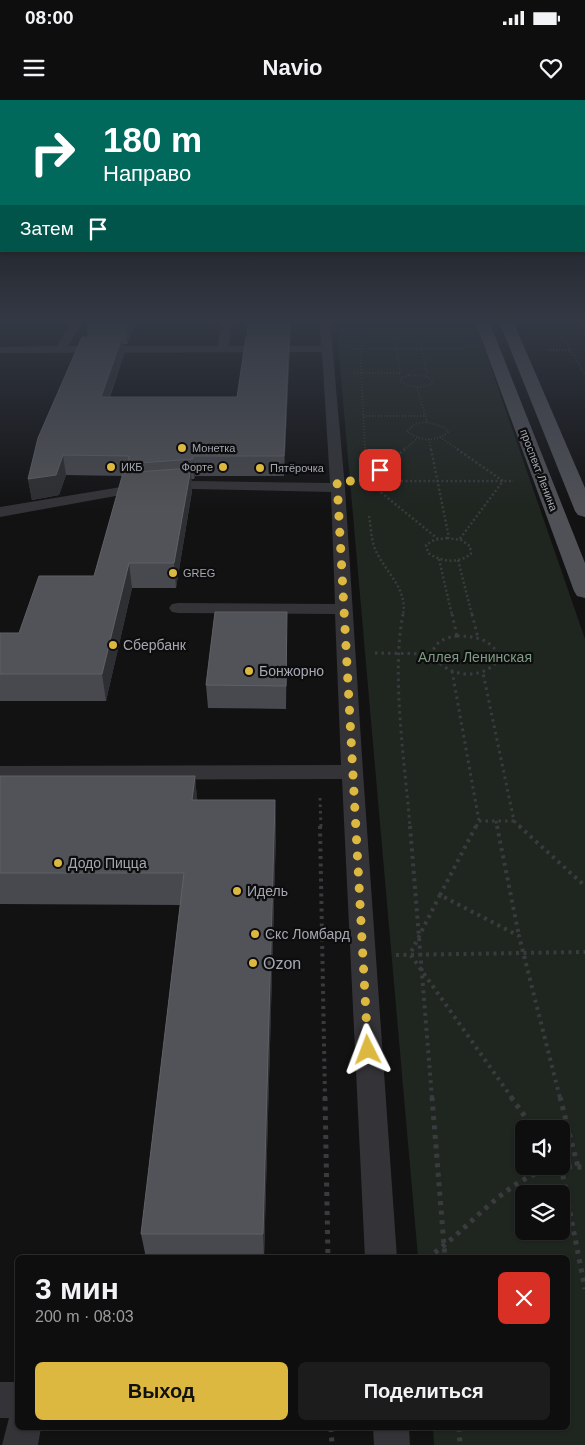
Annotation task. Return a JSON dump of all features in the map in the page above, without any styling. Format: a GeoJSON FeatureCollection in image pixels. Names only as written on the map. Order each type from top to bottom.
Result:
{"type":"FeatureCollection","features":[{"type":"Feature","properties":{"kind":"main road","name":"проспект Ленина"},"geometry":{"type":"LineString","coordinates":[[506,384],[585,591]]}},
{"type":"Feature","properties":{"kind":"main road","name":"проспект Ленина"},"geometry":{"type":"LineString","coordinates":[[532,384],[585,511]]}},
{"type":"Feature","properties":{"kind":"lane"},"geometry":{"type":"LineString","coordinates":[[330,384],[338,484],[352,772],[381,1255]]}},
{"type":"Feature","properties":{"kind":"lane"},"geometry":{"type":"LineString","coordinates":[[0,512],[121,491],[193,485],[338,484]]}},
{"type":"Feature","properties":{"kind":"lane"},"geometry":{"type":"LineString","coordinates":[[178,608],[344,609]]}},
{"type":"Feature","properties":{"kind":"lane"},"geometry":{"type":"LineString","coordinates":[[0,773],[352,772]]}},
{"type":"Feature","properties":{"kind":"lane"},"geometry":{"type":"LineString","coordinates":[[0,1400],[15,1400]]}},
{"type":"Feature","properties":{"kind":"lane"},"geometry":{"type":"LineString","coordinates":[[20,1445],[23,1430]]}},
{"type":"Feature","properties":{"kind":"lane"},"geometry":{"type":"LineString","coordinates":[[391,1430],[392,1445]]}},
{"type":"Feature","properties":{"kind":"path"},"geometry":{"type":"LineString","coordinates":[[362,384],[367,490]]}},
{"type":"Feature","properties":{"kind":"path"},"geometry":{"type":"LineString","coordinates":[[405,384],[417,387],[432,384]]}},
{"type":"Feature","properties":{"kind":"path"},"geometry":{"type":"LineString","coordinates":[[417,387],[427,422]]}},
{"type":"Feature","properties":{"kind":"path"},"geometry":{"type":"LineString","coordinates":[[332,416],[425,416]]}},
{"type":"Feature","properties":{"kind":"path"},"geometry":{"type":"LineString","coordinates":[[427,422],[440,424],[447,429],[446,435],[429,439],[418,438],[409,433],[408,428],[415,424],[427,422]]}},
{"type":"Feature","properties":{"kind":"path"},"geometry":{"type":"LineString","coordinates":[[440,437],[504,481]]}},
{"type":"Feature","properties":{"kind":"path"},"geometry":{"type":"LineString","coordinates":[[367,481],[418,438]]}},
{"type":"Feature","properties":{"kind":"path"},"geometry":{"type":"LineString","coordinates":[[429,439],[449,538]]}},
{"type":"Feature","properties":{"kind":"path"},"geometry":{"type":"LineString","coordinates":[[367,481],[438,539]]}},
{"type":"Feature","properties":{"kind":"path"},"geometry":{"type":"LineString","coordinates":[[338,484],[367,481],[519,481]]}},
{"type":"Feature","properties":{"kind":"path"},"geometry":{"type":"LineString","coordinates":[[459,540],[504,481]]}},
{"type":"Feature","properties":{"kind":"path"},"geometry":{"type":"LineString","coordinates":[[368,506],[375,550],[400,589],[404,605],[398,639],[399,673],[445,1255]]}},
{"type":"Feature","properties":{"kind":"path"},"geometry":{"type":"LineString","coordinates":[[449,538],[459,540],[466,543],[472,550],[468,557],[458,560],[439,559],[433,557],[426,549],[430,542],[438,539],[449,538]]}},
{"type":"Feature","properties":{"kind":"path"},"geometry":{"type":"LineString","coordinates":[[439,559],[457,636]]}},
{"type":"Feature","properties":{"kind":"path"},"geometry":{"type":"LineString","coordinates":[[458,560],[478,638]]}},
{"type":"Feature","properties":{"kind":"path"},"geometry":{"type":"LineString","coordinates":[[457,636],[478,638],[494,646],[500,658],[492,669],[483,673],[471,674],[452,671],[439,665],[432,652],[434,646],[440,641],[457,636]]}},
{"type":"Feature","properties":{"kind":"path"},"geometry":{"type":"LineString","coordinates":[[410,954],[479,821],[452,671]]}},
{"type":"Feature","properties":{"kind":"path"},"geometry":{"type":"LineString","coordinates":[[483,673],[514,821],[585,886]]}},
{"type":"Feature","properties":{"kind":"path"},"geometry":{"type":"LineString","coordinates":[[479,821],[514,821]]}},
{"type":"Feature","properties":{"kind":"path"},"geometry":{"type":"LineString","coordinates":[[496,821],[519,936],[578,1167]]}},
{"type":"Feature","properties":{"kind":"path"},"geometry":{"type":"LineString","coordinates":[[440,895],[519,936]]}},
{"type":"Feature","properties":{"kind":"path"},"geometry":{"type":"LineString","coordinates":[[323,955],[585,952]]}},
{"type":"Feature","properties":{"kind":"path"},"geometry":{"type":"LineString","coordinates":[[410,954],[528,1120]]}},
{"type":"Feature","properties":{"kind":"path"},"geometry":{"type":"LineString","coordinates":[[570,1167],[585,1167]]}},
{"type":"Feature","properties":{"kind":"path"},"geometry":{"type":"LineString","coordinates":[[431,1255],[522,1180],[534,1175]]}},
{"type":"Feature","properties":{"kind":"path"},"geometry":{"type":"LineString","coordinates":[[563,1175],[585,1289]]}},
{"type":"Feature","properties":{"kind":"path"},"geometry":{"type":"LineString","coordinates":[[331,1430],[332,1445]]}},
{"type":"Feature","properties":{"kind":"path"},"geometry":{"type":"LineString","coordinates":[[459,1430],[460,1445]]}},
{"type":"Feature","properties":{"kind":"green space","name":"Аллея Ленинская"},"geometry":{"type":"Polygon","coordinates":[[[341,384],[497,384],[585,639],[585,1445],[434,1445],[433,1430],[570,1430],[570,1255],[418,1255],[341,384]]]}},
{"type":"Feature","properties":{"kind":"building"},"geometry":{"type":"Polygon","coordinates":[[[62,384],[106,384],[101,397],[237,397],[239,384],[287,384],[284,456],[193,456],[193,459],[127,464],[129,456],[63,455],[56,475],[28,479],[38,438],[62,384]]]}},
{"type":"Feature","properties":{"kind":"building"},"geometry":{"type":"Polygon","coordinates":[[[191,468],[174,563],[129,563],[102,674],[0,674],[0,633],[19,633],[39,576],[94,576],[123,473],[191,468]]]}},
{"type":"Feature","properties":{"kind":"building","name":"Бонжорно"},"geometry":{"type":"Polygon","coordinates":[[[215,612],[287,612],[286,686],[206,685],[215,612]]]}},
{"type":"Feature","properties":{"kind":"building"},"geometry":{"type":"Polygon","coordinates":[[[0,776],[195,776],[192,800],[275,800],[263,1234],[141,1234],[184,873],[0,873],[0,776]]]}},
{"type":"Feature","properties":{"kind":"place","name":"Монетка"},"geometry":{"type":"Point","coordinates":[182,448]}},
{"type":"Feature","properties":{"kind":"place","name":"ИКБ"},"geometry":{"type":"Point","coordinates":[111,467]}},
{"type":"Feature","properties":{"kind":"place","name":"Форте"},"geometry":{"type":"Point","coordinates":[223,467]}},
{"type":"Feature","properties":{"kind":"place","name":"Пятёрочка"},"geometry":{"type":"Point","coordinates":[260,468]}},
{"type":"Feature","properties":{"kind":"place","name":"GREG"},"geometry":{"type":"Point","coordinates":[173,573]}},
{"type":"Feature","properties":{"kind":"place","name":"Сбербанк"},"geometry":{"type":"Point","coordinates":[113,645]}},
{"type":"Feature","properties":{"kind":"place","name":"Бонжорно"},"geometry":{"type":"Point","coordinates":[249,671]}},
{"type":"Feature","properties":{"kind":"place","name":"Додо Пицца"},"geometry":{"type":"Point","coordinates":[58,863]}},
{"type":"Feature","properties":{"kind":"place","name":"Идель"},"geometry":{"type":"Point","coordinates":[237,891]}},
{"type":"Feature","properties":{"kind":"place","name":"Скс Ломбард"},"geometry":{"type":"Point","coordinates":[255,934]}},
{"type":"Feature","properties":{"kind":"place","name":"Ozon"},"geometry":{"type":"Point","coordinates":[253,963]}},
{"type":"Feature","properties":{"kind":"route"},"geometry":{"type":"LineString","coordinates":[[368,1050],[337,481],[367,481],[380,470]]}}]}
